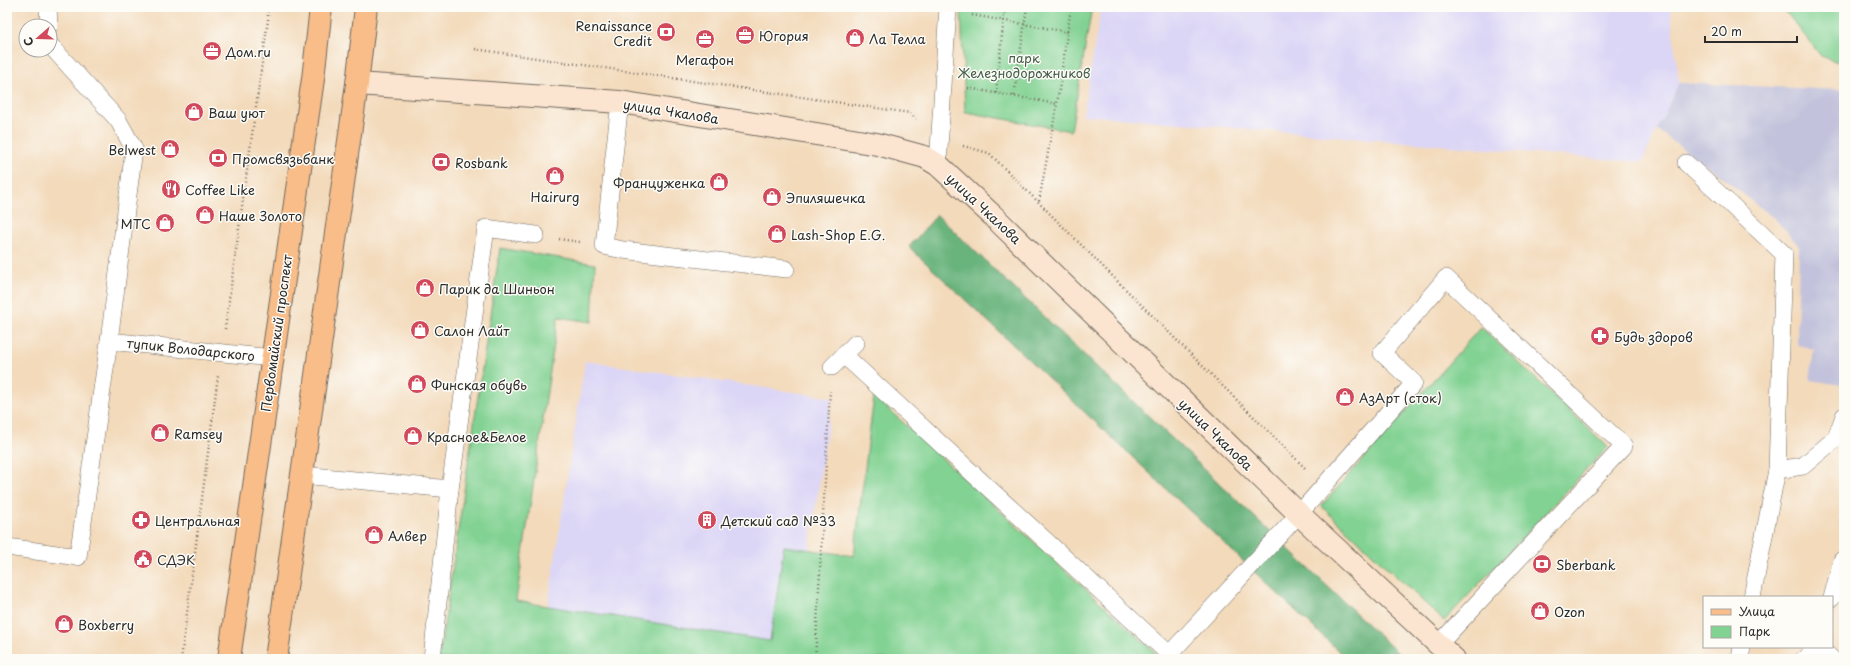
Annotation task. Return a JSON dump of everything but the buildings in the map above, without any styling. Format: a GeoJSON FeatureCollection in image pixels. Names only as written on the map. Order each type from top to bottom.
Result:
{"type":"FeatureCollection","features":[{"type":"Feature","properties":{"kind":"main road","name":"Первомайский проспект"},"geometry":{"type":"LineString","coordinates":[[229,659],[313,79],[321,7]]}},
{"type":"Feature","properties":{"kind":"main road"},"geometry":{"type":"LineString","coordinates":[[276,659],[357,84],[366,7]]}},
{"type":"Feature","properties":{"kind":"street","name":"улица Чкалова"},"geometry":{"type":"LineString","coordinates":[[357,84],[620,102],[877,144],[925,157],[938,165],[998,220],[1299,514],[1446,652]]}},
{"type":"Feature","properties":{"kind":"lane"},"geometry":{"type":"LineString","coordinates":[[48,7],[49,18]]}},
{"type":"Feature","properties":{"kind":"lane"},"geometry":{"type":"LineString","coordinates":[[938,165],[948,8]]}},
{"type":"Feature","properties":{"kind":"lane"},"geometry":{"type":"LineString","coordinates":[[7,547],[78,557],[109,341],[134,149],[118,120],[58,53]]}},
{"type":"Feature","properties":{"kind":"lane"},"geometry":{"type":"LineString","coordinates":[[620,102],[604,246],[623,250],[786,269]]}},
{"type":"Feature","properties":{"kind":"lane"},"geometry":{"type":"LineString","coordinates":[[1686,163],[1784,254],[1777,470],[1752,596]]}},
{"type":"Feature","properties":{"kind":"lane"},"geometry":{"type":"LineString","coordinates":[[432,659],[450,489],[486,228],[536,235]]}},
{"type":"Feature","properties":{"kind":"lane"},"geometry":{"type":"LineString","coordinates":[[832,367],[850,349],[1167,657],[1299,514],[1414,383],[1382,353],[1446,278],[1624,446],[1446,652]]}},
{"type":"Feature","properties":{"kind":"lane","name":"тупик Володарского"},"geometry":{"type":"LineString","coordinates":[[109,341],[272,358]]}},
{"type":"Feature","properties":{"kind":"lane"},"geometry":{"type":"LineString","coordinates":[[1777,470],[1803,466],[1836,438],[1844,416]]}},
{"type":"Feature","properties":{"kind":"lane"},"geometry":{"type":"LineString","coordinates":[[302,475],[450,489]]}},
{"type":"Feature","properties":{"kind":"lane"},"geometry":{"type":"LineString","coordinates":[[1833,596],[1842,560]]}},
{"type":"Feature","properties":{"kind":"lane"},"geometry":{"type":"LineString","coordinates":[[1740,659],[1742,648]]}},
{"type":"Feature","properties":{"kind":"lane"},"geometry":{"type":"LineString","coordinates":[[1804,659],[1818,648]]}},
{"type":"Feature","properties":{"kind":"lane"},"geometry":{"type":"LineString","coordinates":[[1820,648],[1832,659]]}},
{"type":"Feature","properties":{"kind":"path"},"geometry":{"type":"LineString","coordinates":[[996,93],[1005,7]]}},
{"type":"Feature","properties":{"kind":"path"},"geometry":{"type":"LineString","coordinates":[[1014,96],[1027,7]]}},
{"type":"Feature","properties":{"kind":"path"},"geometry":{"type":"LineString","coordinates":[[1039,202],[1058,104],[1071,7]]}},
{"type":"Feature","properties":{"kind":"path"},"geometry":{"type":"LineString","coordinates":[[948,8],[1004,21],[1068,32]]}},
{"type":"Feature","properties":{"kind":"path"},"geometry":{"type":"LineString","coordinates":[[943,83],[1058,104]]}},
{"type":"Feature","properties":{"kind":"path"},"geometry":{"type":"LineString","coordinates":[[536,235],[604,246]]}},
{"type":"Feature","properties":{"kind":"path"},"geometry":{"type":"LineString","coordinates":[[815,659],[832,367]]}},
{"type":"Feature","properties":{"kind":"shaded area"},"geometry":{"type":"Polygon","coordinates":[[[1101,7],[1670,7],[1679,83],[1642,162],[1083,115],[1101,7]]]}},
{"type":"Feature","properties":{"kind":"shaded area"},"geometry":{"type":"Polygon","coordinates":[[[1679,83],[1844,90],[1844,375],[1842,385],[1810,380],[1814,349],[1797,345],[1799,246],[1776,220],[1718,174],[1657,130],[1679,83]]]}},
{"type":"Feature","properties":{"kind":"shaded area"},"geometry":{"type":"Polygon","coordinates":[[[585,361],[832,398],[793,659],[540,659],[585,361]]]}},
{"type":"Feature","properties":{"kind":"green space","name":"парк Железнодорожников"},"geometry":{"type":"Polygon","coordinates":[[[961,7],[1092,7],[1071,131],[965,112],[961,7]]]}},
{"type":"Feature","properties":{"kind":"green space"},"geometry":{"type":"Polygon","coordinates":[[[1782,7],[1844,7],[1844,64],[1821,56],[1782,7]]]}},
{"type":"Feature","properties":{"kind":"green space"},"geometry":{"type":"Polygon","coordinates":[[[937,215],[1404,659],[1343,659],[1345,657],[909,247],[937,215]]]}},
{"type":"Feature","properties":{"kind":"green space"},"geometry":{"type":"Polygon","coordinates":[[[500,248],[595,264],[592,322],[558,317],[516,601],[770,641],[784,546],[854,556],[874,396],[1157,654],[1153,659],[439,659],[500,248]]]}},
{"type":"Feature","properties":{"kind":"green space"},"geometry":{"type":"Polygon","coordinates":[[[1481,327],[1608,447],[1444,621],[1321,506],[1481,327]]]}},
{"type":"Feature","properties":{"kind":"place","name":"Renaissance Credit"},"geometry":{"type":"Point","coordinates":[666,32]}},
{"type":"Feature","properties":{"kind":"place","name":"Югория"},"geometry":{"type":"Point","coordinates":[745,35]}},
{"type":"Feature","properties":{"kind":"place","name":"Ла Телла"},"geometry":{"type":"Point","coordinates":[855,38]}},
{"type":"Feature","properties":{"kind":"place","name":"Мегафон"},"geometry":{"type":"Point","coordinates":[705,39]}},
{"type":"Feature","properties":{"kind":"place","name":"Дом.ru"},"geometry":{"type":"Point","coordinates":[212,51]}},
{"type":"Feature","properties":{"kind":"place","name":"Ваш уют"},"geometry":{"type":"Point","coordinates":[194,112]}},
{"type":"Feature","properties":{"kind":"place","name":"Belwest"},"geometry":{"type":"Point","coordinates":[170,149]}},
{"type":"Feature","properties":{"kind":"place","name":"Промсвязьбанк"},"geometry":{"type":"Point","coordinates":[218,158]}},
{"type":"Feature","properties":{"kind":"place","name":"Rosbank"},"geometry":{"type":"Point","coordinates":[441,162]}},
{"type":"Feature","properties":{"kind":"place","name":"Hairurg"},"geometry":{"type":"Point","coordinates":[555,176]}},
{"type":"Feature","properties":{"kind":"place","name":"Француженка"},"geometry":{"type":"Point","coordinates":[719,182]}},
{"type":"Feature","properties":{"kind":"place","name":"Coffee Like"},"geometry":{"type":"Point","coordinates":[171,189]}},
{"type":"Feature","properties":{"kind":"place","name":"Эпиляшечка"},"geometry":{"type":"Point","coordinates":[772,197]}},
{"type":"Feature","properties":{"kind":"place","name":"Наше Золото"},"geometry":{"type":"Point","coordinates":[205,215]}},
{"type":"Feature","properties":{"kind":"place","name":"МТС"},"geometry":{"type":"Point","coordinates":[165,223]}},
{"type":"Feature","properties":{"kind":"place","name":"Lash-Shop E.G."},"geometry":{"type":"Point","coordinates":[777,234]}},
{"type":"Feature","properties":{"kind":"place","name":"Парик да Шиньон"},"geometry":{"type":"Point","coordinates":[425,288]}},
{"type":"Feature","properties":{"kind":"place","name":"Салон Лайт"},"geometry":{"type":"Point","coordinates":[420,330]}},
{"type":"Feature","properties":{"kind":"place","name":"Будь здоров"},"geometry":{"type":"Point","coordinates":[1600,336]}},
{"type":"Feature","properties":{"kind":"place","name":"Финская обувь"},"geometry":{"type":"Point","coordinates":[417,384]}},
{"type":"Feature","properties":{"kind":"place","name":"АзАрт (сток)"},"geometry":{"type":"Point","coordinates":[1345,397]}},
{"type":"Feature","properties":{"kind":"place","name":"Ramsey"},"geometry":{"type":"Point","coordinates":[160,433]}},
{"type":"Feature","properties":{"kind":"place","name":"Красное&Белое"},"geometry":{"type":"Point","coordinates":[413,436]}},
{"type":"Feature","properties":{"kind":"place","name":"Центральная"},"geometry":{"type":"Point","coordinates":[141,520]}},
{"type":"Feature","properties":{"kind":"place","name":"Детский сад №33"},"geometry":{"type":"Point","coordinates":[707,520]}},
{"type":"Feature","properties":{"kind":"place","name":"Алвер"},"geometry":{"type":"Point","coordinates":[374,535]}},
{"type":"Feature","properties":{"kind":"place","name":"СДЭК"},"geometry":{"type":"Point","coordinates":[143,559]}},
{"type":"Feature","properties":{"kind":"place","name":"Sberbank"},"geometry":{"type":"Point","coordinates":[1542,564]}},
{"type":"Feature","properties":{"kind":"place","name":"Ozon"},"geometry":{"type":"Point","coordinates":[1540,611]}},
{"type":"Feature","properties":{"kind":"place","name":"Boxberry"},"geometry":{"type":"Point","coordinates":[64,624]}}]}
